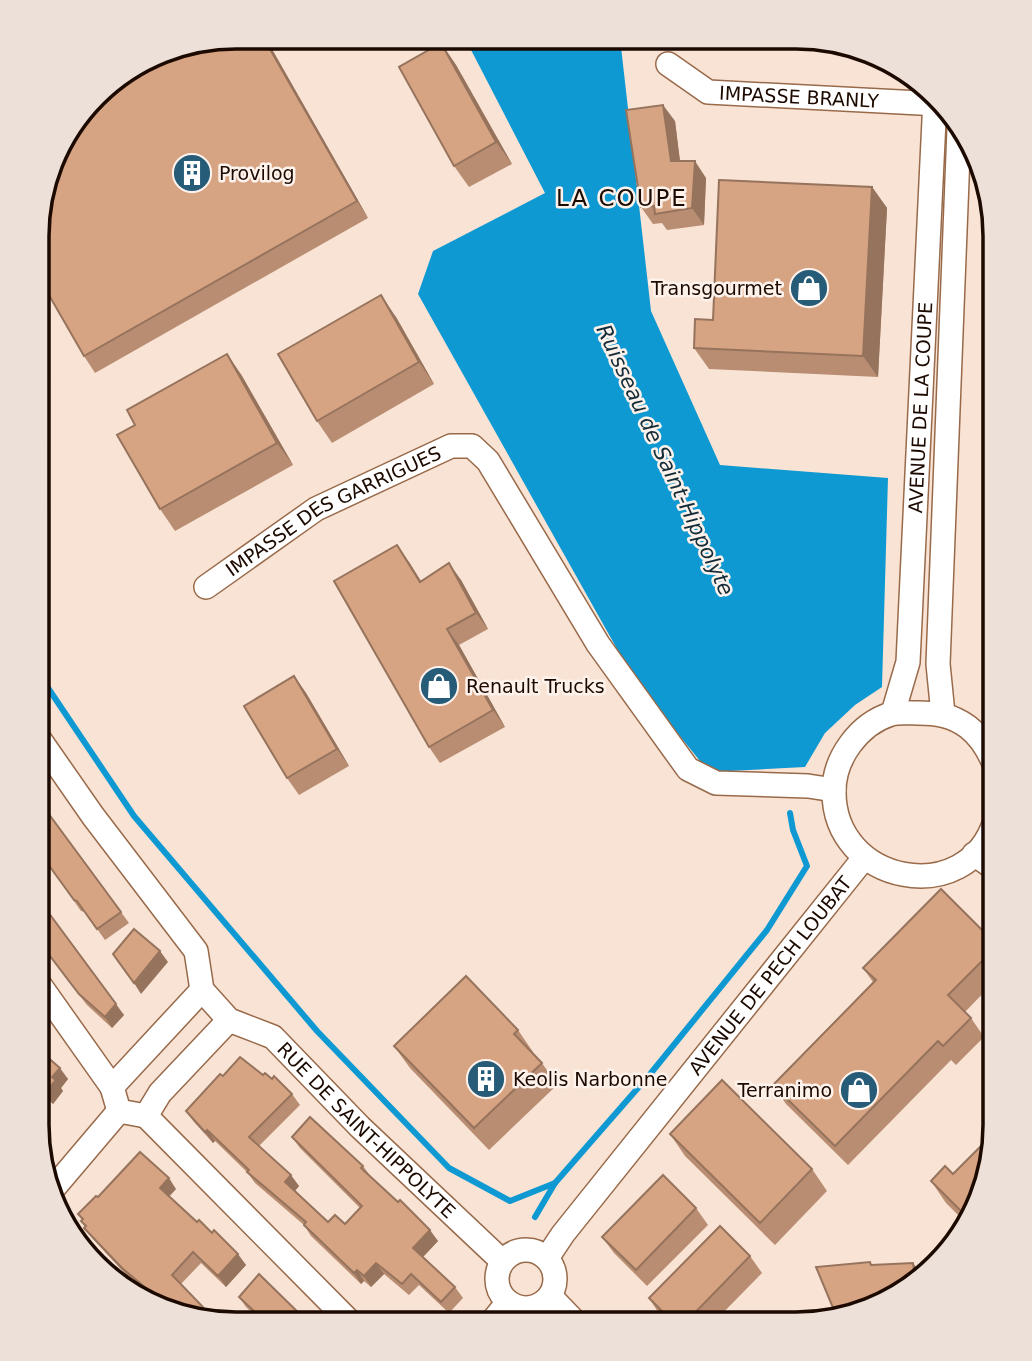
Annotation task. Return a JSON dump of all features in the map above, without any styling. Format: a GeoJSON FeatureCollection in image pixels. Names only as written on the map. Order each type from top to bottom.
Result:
{"type":"FeatureCollection","features":[{"type":"Feature","properties":{"kind":"street","name":"IMPASSE BRANLY"},"geometry":{"type":"LineString","coordinates":[[668,64],[708,92],[925,102]]}},
{"type":"Feature","properties":{"kind":"street","name":"AVENUE DE LA COUPE"},"geometry":{"type":"LineString","coordinates":[[892,713],[908,662],[935,112]]}},
{"type":"Feature","properties":{"kind":"street","name":"AVENUE DE LA COUPE"},"geometry":{"type":"LineString","coordinates":[[943,713],[938,664],[958,143]]}},
{"type":"Feature","properties":{"kind":"street","name":"IMPASSE DES GARRIGUES"},"geometry":{"type":"LineString","coordinates":[[206,587],[316,509],[451,446],[472,446],[488,461],[598,643],[688,769],[716,783],[808,786],[834,790]]}},
{"type":"Feature","properties":{"kind":"street"},"geometry":{"type":"LineString","coordinates":[[983,743],[968,727],[943,713],[892,713],[869,724],[851,742],[839,765],[834,790],[837,816],[847,839],[864,858],[885,870],[908,877],[932,876],[955,868],[974,855],[983,843]]}},
{"type":"Feature","properties":{"kind":"street"},"geometry":{"type":"LineString","coordinates":[[49,754],[196,951],[202,990],[112,1087]]}},
{"type":"Feature","properties":{"kind":"street"},"geometry":{"type":"LineString","coordinates":[[974,855],[983,861]]}},
{"type":"Feature","properties":{"kind":"street","name":"AVENUE DE PECH LOUBAT"},"geometry":{"type":"LineString","coordinates":[[547,1258],[563,1234],[864,858]]}},
{"type":"Feature","properties":{"kind":"street","name":"RUE DE SAINT-HIPPOLYTE"},"geometry":{"type":"LineString","coordinates":[[202,990],[229,1020],[273,1037],[360,1127],[502,1261]]}},
{"type":"Feature","properties":{"kind":"street"},"geometry":{"type":"LineString","coordinates":[[49,998],[112,1087],[119,1111]]}},
{"type":"Feature","properties":{"kind":"street"},"geometry":{"type":"LineString","coordinates":[[146,1116],[160,1093],[229,1020]]}},
{"type":"Feature","properties":{"kind":"street"},"geometry":{"type":"LineString","coordinates":[[119,1111],[146,1116],[340,1312]]}},
{"type":"Feature","properties":{"kind":"street"},"geometry":{"type":"LineString","coordinates":[[58,1183],[119,1111]]}},
{"type":"Feature","properties":{"kind":"street"},"geometry":{"type":"LineString","coordinates":[[529,1249],[547,1258],[555,1272],[550,1296],[534,1307],[516,1306],[508,1301],[498,1287],[502,1261],[510,1254],[529,1249]]}},
{"type":"Feature","properties":{"kind":"street"},"geometry":{"type":"LineString","coordinates":[[550,1296],[565,1312]]}},
{"type":"Feature","properties":{"kind":"street"},"geometry":{"type":"LineString","coordinates":[[500,1312],[508,1301]]}},
{"type":"Feature","properties":{"kind":"water","name":"Ruisseau de Saint-Hippolyte"},"geometry":{"type":"Polygon","coordinates":[[[471,49],[621,49],[651,311],[720,465],[888,478],[882,687],[855,705],[825,733],[805,767],[709,772],[635,681],[418,294],[433,251],[545,193],[471,49]]]}},
{"type":"Feature","properties":{"kind":"building","name":"Provilog"},"geometry":{"type":"Polygon","coordinates":[[[270,49],[357,201],[84,356],[49,295],[49,236],[55,187],[63,164],[80,132],[113,95],[153,68],[187,55],[211,51],[270,49]]]}},
{"type":"Feature","properties":{"kind":"building"},"geometry":{"type":"Polygon","coordinates":[[[430,49],[444,49],[496,142],[454,166],[399,67],[430,49]]]}},
{"type":"Feature","properties":{"kind":"building"},"geometry":{"type":"Polygon","coordinates":[[[663,105],[671,161],[695,161],[692,208],[655,214],[654,206],[641,207],[626,110],[663,105]]]}},
{"type":"Feature","properties":{"kind":"building"},"geometry":{"type":"Polygon","coordinates":[[[719,180],[872,187],[863,356],[694,348],[695,319],[713,320],[719,180]]]}},
{"type":"Feature","properties":{"kind":"building"},"geometry":{"type":"Polygon","coordinates":[[[381,295],[419,362],[317,421],[278,354],[381,295]]]}},
{"type":"Feature","properties":{"kind":"building"},"geometry":{"type":"Polygon","coordinates":[[[227,354],[277,443],[160,509],[117,435],[135,425],[127,410],[227,354]]]}},
{"type":"Feature","properties":{"kind":"building","name":"Renault Trucks"},"geometry":{"type":"Polygon","coordinates":[[[397,545],[420,582],[449,563],[476,613],[447,629],[493,710],[429,747],[334,581],[397,545]]]}},
{"type":"Feature","properties":{"kind":"building"},"geometry":{"type":"Polygon","coordinates":[[[294,676],[337,749],[287,778],[244,706],[294,676]]]}},
{"type":"Feature","properties":{"kind":"building"},"geometry":{"type":"Polygon","coordinates":[[[49,814],[121,912],[97,929],[49,866],[49,814]]]}},
{"type":"Feature","properties":{"kind":"building"},"geometry":{"type":"Polygon","coordinates":[[[941,889],[983,931],[983,960],[948,995],[971,1018],[943,1046],[938,1041],[835,1146],[773,1085],[876,980],[863,968],[941,889]]]}},
{"type":"Feature","properties":{"kind":"building"},"geometry":{"type":"Polygon","coordinates":[[[49,913],[116,1004],[105,1017],[79,994],[49,955],[49,913]]]}},
{"type":"Feature","properties":{"kind":"building"},"geometry":{"type":"Polygon","coordinates":[[[134,929],[160,951],[134,983],[113,954],[134,929]]]}},
{"type":"Feature","properties":{"kind":"building","name":"Keolis Narbonne"},"geometry":{"type":"Polygon","coordinates":[[[466,976],[518,1030],[514,1034],[542,1063],[474,1128],[394,1046],[466,976]]]}},
{"type":"Feature","properties":{"kind":"building"},"geometry":{"type":"Polygon","coordinates":[[[240,1057],[263,1075],[265,1073],[272,1079],[274,1076],[292,1094],[249,1137],[291,1175],[285,1182],[328,1222],[335,1215],[345,1224],[362,1206],[292,1137],[310,1117],[363,1166],[361,1168],[398,1202],[400,1200],[430,1230],[413,1248],[455,1287],[441,1302],[411,1274],[402,1284],[376,1263],[364,1276],[357,1270],[354,1273],[304,1225],[306,1222],[247,1172],[249,1170],[207,1130],[205,1132],[186,1111],[220,1074],[223,1076],[240,1057]]]}},
{"type":"Feature","properties":{"kind":"building"},"geometry":{"type":"Polygon","coordinates":[[[49,1058],[60,1068],[52,1077],[56,1080],[49,1088],[49,1058]]]}},
{"type":"Feature","properties":{"kind":"building"},"geometry":{"type":"Polygon","coordinates":[[[722,1080],[812,1169],[760,1223],[670,1134],[722,1080]]]}},
{"type":"Feature","properties":{"kind":"building"},"geometry":{"type":"Polygon","coordinates":[[[982,1145],[973,1185],[962,1212],[931,1181],[945,1166],[953,1174],[982,1145]]]}},
{"type":"Feature","properties":{"kind":"building"},"geometry":{"type":"Polygon","coordinates":[[[140,1152],[169,1178],[160,1188],[197,1222],[199,1220],[212,1233],[214,1230],[238,1254],[218,1276],[193,1252],[172,1275],[202,1308],[187,1306],[149,1291],[122,1268],[84,1228],[86,1226],[81,1221],[83,1219],[78,1214],[98,1197],[140,1152]]]}},
{"type":"Feature","properties":{"kind":"building"},"geometry":{"type":"Polygon","coordinates":[[[663,1175],[696,1208],[636,1270],[602,1237],[663,1175]]]}},
{"type":"Feature","properties":{"kind":"building"},"geometry":{"type":"Polygon","coordinates":[[[720,1226],[750,1256],[696,1312],[663,1312],[649,1298],[720,1226]]]}},
{"type":"Feature","properties":{"kind":"building"},"geometry":{"type":"Polygon","coordinates":[[[870,1262],[871,1265],[913,1263],[914,1270],[879,1293],[833,1308],[816,1267],[870,1262]]]}},
{"type":"Feature","properties":{"kind":"building"},"geometry":{"type":"Polygon","coordinates":[[[259,1274],[298,1312],[255,1312],[239,1297],[259,1274]]]}},
{"type":"Feature","properties":{"kind":"waterway"},"geometry":{"type":"LineString","coordinates":[[49,689],[134,816],[317,1031],[449,1168],[510,1201],[555,1183]]}},
{"type":"Feature","properties":{"kind":"waterway"},"geometry":{"type":"LineString","coordinates":[[535,1217],[555,1183],[651,1073],[767,930],[807,866],[793,830],[790,813]]}},
{"type":"Feature","properties":{"kind":"place","name":"Provilog"},"geometry":{"type":"Point","coordinates":[192,173]}},
{"type":"Feature","properties":{"kind":"place","name":"Transgourmet"},"geometry":{"type":"Point","coordinates":[809,288]}},
{"type":"Feature","properties":{"kind":"place","name":"Renault Trucks"},"geometry":{"type":"Point","coordinates":[439,686]}},
{"type":"Feature","properties":{"kind":"place","name":"Keolis Narbonne"},"geometry":{"type":"Point","coordinates":[486,1079]}},
{"type":"Feature","properties":{"kind":"place","name":"Terranimo"},"geometry":{"type":"Point","coordinates":[859,1090]}},
{"type":"Feature","properties":{"kind":"district","name":"LA COUPE"},"geometry":{"type":"Point","coordinates":[622,198]}}]}
